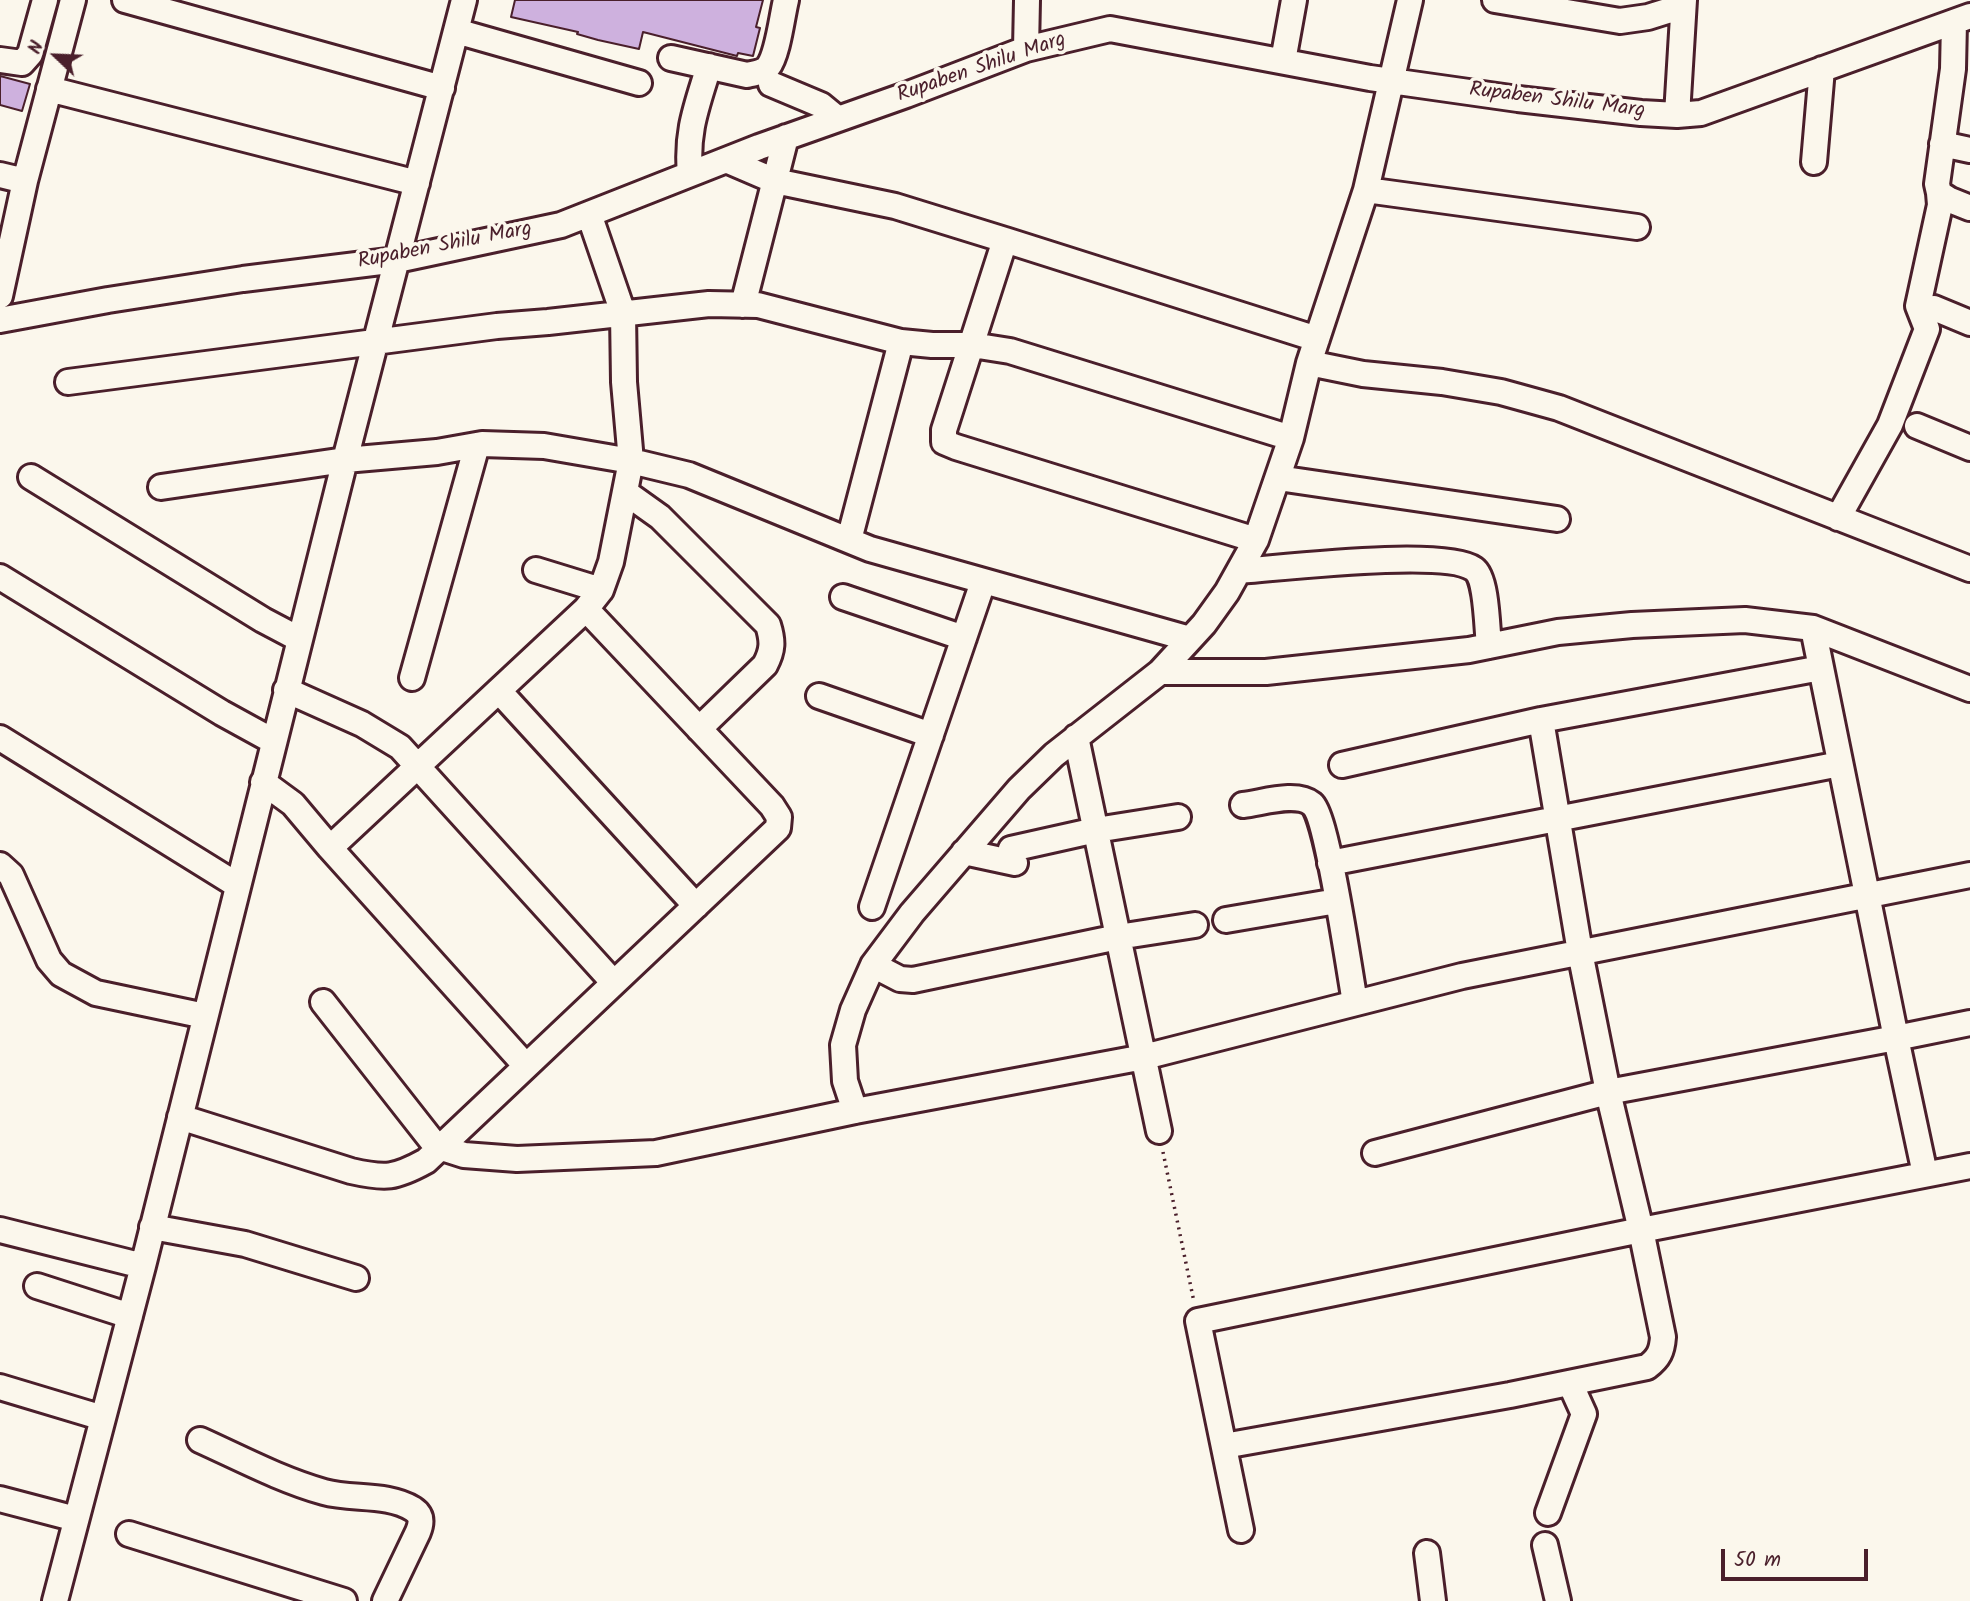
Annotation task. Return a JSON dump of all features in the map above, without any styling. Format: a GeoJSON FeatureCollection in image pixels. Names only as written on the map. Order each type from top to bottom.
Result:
{"type":"FeatureCollection","features":[{"type":"Feature","properties":{"kind":"street"},"geometry":{"type":"LineString","coordinates":[[0,60],[22,63],[30,54],[45,0]]}},
{"type":"Feature","properties":{"kind":"street"},"geometry":{"type":"LineString","coordinates":[[0,296],[25,181],[72,0]]}},
{"type":"Feature","properties":{"kind":"street"},"geometry":{"type":"LineString","coordinates":[[125,0],[442,88]]}},
{"type":"Feature","properties":{"kind":"street"},"geometry":{"type":"LineString","coordinates":[[55,1601],[143,1266],[273,741],[464,0]]}},
{"type":"Feature","properties":{"kind":"street"},"geometry":{"type":"LineString","coordinates":[[671,58],[747,75],[759,73],[768,67],[774,53],[786,0]]}},
{"type":"Feature","properties":{"kind":"street"},"geometry":{"type":"LineString","coordinates":[[1026,50],[1027,0]]}},
{"type":"Feature","properties":{"kind":"street"},"geometry":{"type":"LineString","coordinates":[[1283,61],[1294,0]]}},
{"type":"Feature","properties":{"kind":"street"},"geometry":{"type":"LineString","coordinates":[[855,1111],[845,1081],[843,1045],[853,1010],[873,965],[912,913],[1019,789],[1054,755],[1160,672],[1190,639],[1227,592],[1256,540],[1291,438],[1309,363],[1366,190],[1410,0]]}},
{"type":"Feature","properties":{"kind":"street"},"geometry":{"type":"LineString","coordinates":[[1495,0],[1569,7],[1620,21],[1648,17],[1684,3],[1677,115]]}},
{"type":"Feature","properties":{"kind":"street"},"geometry":{"type":"LineString","coordinates":[[1838,518],[1890,425],[1927,329],[1918,306],[1940,205],[1937,184],[1962,19]]}},
{"type":"Feature","properties":{"kind":"street","name":"Rupaben Shilu Marg"},"geometry":{"type":"LineString","coordinates":[[0,320],[216,283],[397,260],[561,225],[786,137],[1026,50],[1110,29],[1393,81],[1581,108],[1677,115],[1701,113],[1962,19]]}},
{"type":"Feature","properties":{"kind":"street"},"geometry":{"type":"LineString","coordinates":[[456,32],[639,83]]}},
{"type":"Feature","properties":{"kind":"street"},"geometry":{"type":"LineString","coordinates":[[690,174],[690,130],[709,66]]}},
{"type":"Feature","properties":{"kind":"street"},"geometry":{"type":"LineString","coordinates":[[1814,162],[1822,69]]}},
{"type":"Feature","properties":{"kind":"street"},"geometry":{"type":"LineString","coordinates":[[771,84],[821,105],[838,119]]}},
{"type":"Feature","properties":{"kind":"street"},"geometry":{"type":"LineString","coordinates":[[49,89],[417,183]]}},
{"type":"Feature","properties":{"kind":"street"},"geometry":{"type":"LineString","coordinates":[[743,305],[786,137]]}},
{"type":"Feature","properties":{"kind":"street"},"geometry":{"type":"LineString","coordinates":[[1942,144],[1970,150]]}},
{"type":"Feature","properties":{"kind":"street"},"geometry":{"type":"LineString","coordinates":[[726,160],[775,181],[895,206],[1317,340]]}},
{"type":"Feature","properties":{"kind":"street"},"geometry":{"type":"LineString","coordinates":[[0,175],[25,181]]}},
{"type":"Feature","properties":{"kind":"street"},"geometry":{"type":"LineString","coordinates":[[1366,190],[1637,228]]}},
{"type":"Feature","properties":{"kind":"street"},"geometry":{"type":"LineString","coordinates":[[1939,193],[1970,208]]}},
{"type":"Feature","properties":{"kind":"street"},"geometry":{"type":"LineString","coordinates":[[330,848],[586,609],[601,590],[611,562],[631,461],[624,382],[623,313],[589,214]]}},
{"type":"Feature","properties":{"kind":"street"},"geometry":{"type":"LineString","coordinates":[[1005,240],[944,430],[944,442],[1256,540]]}},
{"type":"Feature","properties":{"kind":"street"},"geometry":{"type":"LineString","coordinates":[[68,382],[377,341],[623,313],[709,304],[758,305],[901,342],[972,345],[1010,351],[1291,438]]}},
{"type":"Feature","properties":{"kind":"street"},"geometry":{"type":"LineString","coordinates":[[1934,307],[1970,323]]}},
{"type":"Feature","properties":{"kind":"street"},"geometry":{"type":"LineString","coordinates":[[849,540],[901,342]]}},
{"type":"Feature","properties":{"kind":"street"},"geometry":{"type":"LineString","coordinates":[[1309,363],[1363,374],[1442,382],[1501,392],[1559,408],[1970,569]]}},
{"type":"Feature","properties":{"kind":"street"},"geometry":{"type":"LineString","coordinates":[[1917,426],[1970,448]]}},
{"type":"Feature","properties":{"kind":"street"},"geometry":{"type":"LineString","coordinates":[[412,678],[477,444]]}},
{"type":"Feature","properties":{"kind":"street"},"geometry":{"type":"LineString","coordinates":[[161,487],[345,460],[437,452],[477,444],[544,446],[631,461],[689,475],[870,549],[1190,639]]}},
{"type":"Feature","properties":{"kind":"street"},"geometry":{"type":"LineString","coordinates":[[31,477],[299,639]]}},
{"type":"Feature","properties":{"kind":"street"},"geometry":{"type":"LineString","coordinates":[[1278,478],[1557,519]]}},
{"type":"Feature","properties":{"kind":"street"},"geometry":{"type":"LineString","coordinates":[[625,492],[660,517],[768,625],[771,633],[771,654],[765,666],[699,729]]}},
{"type":"Feature","properties":{"kind":"street"},"geometry":{"type":"LineString","coordinates":[[1239,571],[1406,559],[1459,564],[1475,569],[1482,579],[1489,646]]}},
{"type":"Feature","properties":{"kind":"street"},"geometry":{"type":"LineString","coordinates":[[536,570],[601,590]]}},
{"type":"Feature","properties":{"kind":"street"},"geometry":{"type":"LineString","coordinates":[[0,577],[222,713],[273,741]]}},
{"type":"Feature","properties":{"kind":"street"},"geometry":{"type":"LineString","coordinates":[[872,907],[983,582]]}},
{"type":"Feature","properties":{"kind":"street"},"geometry":{"type":"LineString","coordinates":[[843,597],[964,638]]}},
{"type":"Feature","properties":{"kind":"street"},"geometry":{"type":"LineString","coordinates":[[180,1117],[351,1171],[378,1177],[402,1174],[426,1161],[778,828],[779,817],[772,806],[586,609]]}},
{"type":"Feature","properties":{"kind":"street"},"geometry":{"type":"LineString","coordinates":[[1160,672],[1266,672],[1489,646],[1558,632],[1632,625],[1745,620],[1813,628],[1970,689]]}},
{"type":"Feature","properties":{"kind":"street"},"geometry":{"type":"LineString","coordinates":[[1813,628],[1925,1174]]}},
{"type":"Feature","properties":{"kind":"street"},"geometry":{"type":"LineString","coordinates":[[1342,765],[1541,720],[1821,668]]}},
{"type":"Feature","properties":{"kind":"street"},"geometry":{"type":"LineString","coordinates":[[286,690],[380,734],[400,747],[614,983]]}},
{"type":"Feature","properties":{"kind":"street"},"geometry":{"type":"LineString","coordinates":[[499,691],[696,906]]}},
{"type":"Feature","properties":{"kind":"street"},"geometry":{"type":"LineString","coordinates":[[819,696],[931,735]]}},
{"type":"Feature","properties":{"kind":"street"},"geometry":{"type":"LineString","coordinates":[[1224,1447],[1647,1367],[1656,1361],[1662,1350],[1663,1337],[1642,1230],[1608,1092],[1580,952],[1541,720]]}},
{"type":"Feature","properties":{"kind":"street"},"geometry":{"type":"LineString","coordinates":[[1076,737],[1159,1131]]}},
{"type":"Feature","properties":{"kind":"street"},"geometry":{"type":"LineString","coordinates":[[0,738],[237,885]]}},
{"type":"Feature","properties":{"kind":"street"},"geometry":{"type":"LineString","coordinates":[[1331,863],[1840,764]]}},
{"type":"Feature","properties":{"kind":"street"},"geometry":{"type":"LineString","coordinates":[[263,782],[293,804],[526,1066]]}},
{"type":"Feature","properties":{"kind":"street"},"geometry":{"type":"LineString","coordinates":[[1243,805],[1290,799],[1304,800],[1314,806],[1320,817],[1331,863],[1355,1003]]}},
{"type":"Feature","properties":{"kind":"street"},"geometry":{"type":"LineString","coordinates":[[964,852],[1013,856],[1096,830],[1178,817]]}},
{"type":"Feature","properties":{"kind":"street"},"geometry":{"type":"LineString","coordinates":[[0,865],[11,875],[49,960],[61,974],[96,993],[205,1016]]}},
{"type":"Feature","properties":{"kind":"street"},"geometry":{"type":"LineString","coordinates":[[323,1002],[436,1146],[464,1155],[517,1159],[656,1153],[855,1111],[1144,1057],[1462,976],[1970,875]]}},
{"type":"Feature","properties":{"kind":"street"},"geometry":{"type":"LineString","coordinates":[[1226,919],[1338,901]]}},
{"type":"Feature","properties":{"kind":"street"},"geometry":{"type":"LineString","coordinates":[[873,965],[900,979],[913,980],[1118,937],[1195,925]]}},
{"type":"Feature","properties":{"kind":"street"},"geometry":{"type":"LineString","coordinates":[[1375,1153],[1608,1092],[1970,1023]]}},
{"type":"Feature","properties":{"kind":"street"},"geometry":{"type":"LineString","coordinates":[[1241,1530],[1198,1321],[1970,1166]]}},
{"type":"Feature","properties":{"kind":"street"},"geometry":{"type":"LineString","coordinates":[[152,1227],[244,1244],[356,1278]]}},
{"type":"Feature","properties":{"kind":"street"},"geometry":{"type":"LineString","coordinates":[[0,1230],[143,1266]]}},
{"type":"Feature","properties":{"kind":"street"},"geometry":{"type":"LineString","coordinates":[[37,1286],[130,1315]]}},
{"type":"Feature","properties":{"kind":"street"},"geometry":{"type":"LineString","coordinates":[[1548,1513],[1584,1415],[1570,1383]]}},
{"type":"Feature","properties":{"kind":"street"},"geometry":{"type":"LineString","coordinates":[[0,1387],[103,1418]]}},
{"type":"Feature","properties":{"kind":"street"},"geometry":{"type":"LineString","coordinates":[[200,1440],[302,1485],[327,1493],[380,1499],[411,1507],[419,1513],[422,1523],[384,1601]]}},
{"type":"Feature","properties":{"kind":"street"},"geometry":{"type":"LineString","coordinates":[[0,1499],[76,1519]]}},
{"type":"Feature","properties":{"kind":"street"},"geometry":{"type":"LineString","coordinates":[[129,1534],[344,1601]]}},
{"type":"Feature","properties":{"kind":"street"},"geometry":{"type":"LineString","coordinates":[[1545,1545],[1558,1601]]}},
{"type":"Feature","properties":{"kind":"street"},"geometry":{"type":"LineString","coordinates":[[1427,1553],[1433,1601]]}},
{"type":"Feature","properties":{"kind":"path"},"geometry":{"type":"LineString","coordinates":[[1159,1131],[1198,1321]]}},
{"type":"Feature","properties":{"kind":"building"},"geometry":{"type":"Polygon","coordinates":[[[515,0],[763,0],[756,27],[760,28],[753,56],[738,53],[737,56],[643,32],[639,49],[598,40],[577,34],[578,32],[511,17],[515,0]]]}},
{"type":"Feature","properties":{"kind":"building"},"geometry":{"type":"Polygon","coordinates":[[[0,76],[30,84],[22,111],[0,105],[0,76]]]}}]}
